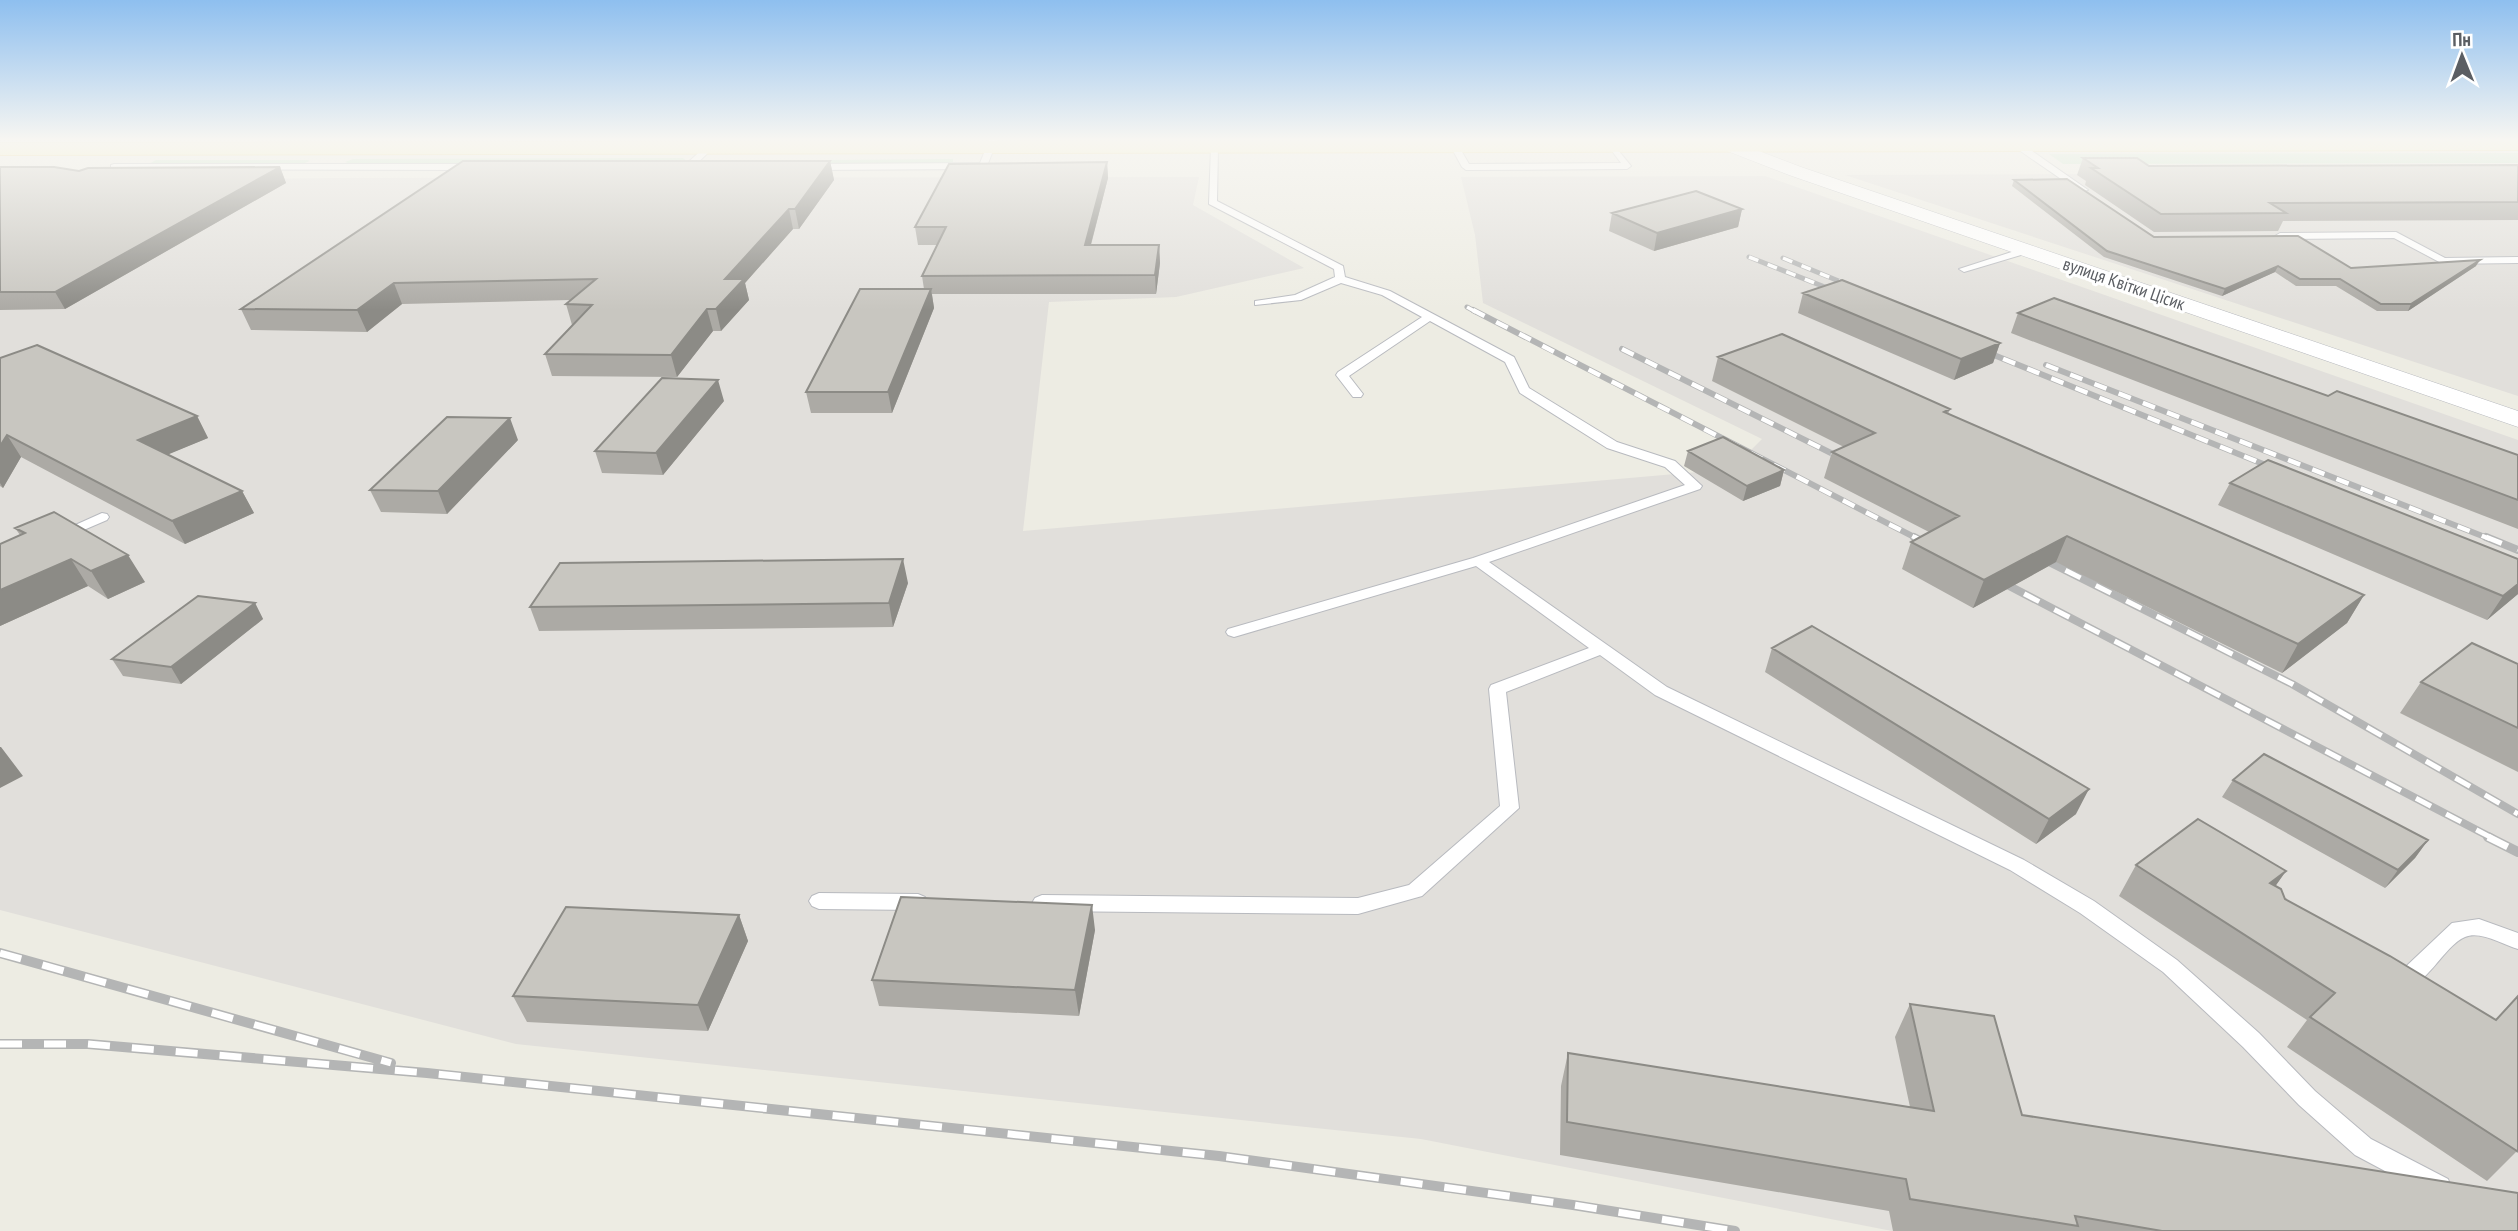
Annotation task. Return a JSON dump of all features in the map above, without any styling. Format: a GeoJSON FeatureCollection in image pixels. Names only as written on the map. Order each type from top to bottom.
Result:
{"type":"FeatureCollection","features":[{"type":"Feature","properties":{"kind":"street","name":"вулиця Квітки Цісик"},"geometry":{"type":"LineString","coordinates":[[1872,195],[2518,419]]}},
{"type":"Feature","properties":{"kind":"lane"},"geometry":{"type":"LineString","coordinates":[[1212,195],[1212,202],[1339,268],[1340,279]]}},
{"type":"Feature","properties":{"kind":"lane"},"geometry":{"type":"LineString","coordinates":[[2091,195],[2096,199]]}},
{"type":"Feature","properties":{"kind":"lane"},"geometry":{"type":"LineString","coordinates":[[2274,236],[2396,235],[2443,261],[2518,260]]}},
{"type":"Feature","properties":{"kind":"lane"},"geometry":{"type":"LineString","coordinates":[[1964,269],[2027,250]]}},
{"type":"Feature","properties":{"kind":"lane"},"geometry":{"type":"LineString","coordinates":[[1234,632],[1478,561],[1695,485],[1670,464],[1612,445],[1524,390],[1510,360],[1386,293],[1340,279],[1297,298],[1259,303]]}},
{"type":"Feature","properties":{"kind":"lane"},"geometry":{"type":"LineString","coordinates":[[1357,394],[1342,375],[1431,316]]}},
{"type":"Feature","properties":{"kind":"lane"},"geometry":{"type":"LineString","coordinates":[[51,539],[102,517]]}},
{"type":"Feature","properties":{"kind":"lane"},"geometry":{"type":"LineString","coordinates":[[1478,561],[1661,691],[2017,865],[2087,906],[2170,966],[2251,1040],[2307,1098],[2363,1147],[2452,1193]]}},
{"type":"Feature","properties":{"kind":"lane"},"geometry":{"type":"LineString","coordinates":[[1027,903],[1358,906],[1415,891],[1510,808],[1497,689],[1601,649]]}},
{"type":"Feature","properties":{"kind":"lane"},"geometry":{"type":"LineString","coordinates":[[819,901],[944,902]]}},
{"type":"Feature","properties":{"kind":"lane"},"geometry":{"type":"LineString","coordinates":[[2383,981],[2405,981],[2459,929],[2479,927],[2518,941]]}},
{"type":"Feature","properties":{"kind":"shaded area"},"geometry":{"type":"Polygon","coordinates":[[[77,195],[1195,195],[1193,205],[1304,268],[1176,297],[1049,302],[1023,531],[1732,469],[1762,439],[1483,303],[1475,235],[1465,195],[1820,195],[2518,440],[2518,1231],[1892,1231],[1421,1139],[516,1044],[0,910],[0,236],[77,195]]]}},
{"type":"Feature","properties":{"kind":"shaded area"},"geometry":{"type":"Polygon","coordinates":[[[1907,195],[2518,195],[2518,396],[1907,195]]]}},
{"type":"Feature","properties":{"kind":"building"},"geometry":{"type":"Polygon","coordinates":[[[0,195],[229,195],[55,292],[0,292],[0,195]]]}},
{"type":"Feature","properties":{"kind":"building"},"geometry":{"type":"Polygon","coordinates":[[[411,195],[805,195],[795,209],[789,209],[725,279],[744,279],[716,309],[707,309],[671,355],[545,354],[592,305],[566,304],[596,279],[394,283],[357,310],[241,309],[411,195]]]}},
{"type":"Feature","properties":{"kind":"building"},"geometry":{"type":"Polygon","coordinates":[[[932,195],[1098,195],[1085,245],[1159,245],[1155,275],[922,276],[946,227],[915,227],[932,195]]]}},
{"type":"Feature","properties":{"kind":"building"},"geometry":{"type":"Polygon","coordinates":[[[1679,195],[1707,195],[1742,209],[1657,233],[1612,213],[1679,195]]]}},
{"type":"Feature","properties":{"kind":"building"},"geometry":{"type":"Polygon","coordinates":[[[2034,195],[2092,195],[2154,237],[2298,236],[2351,268],[2480,260],[2411,304],[2381,304],[2340,279],[2300,279],[2278,266],[2225,289],[2107,251],[2034,195]]]}},
{"type":"Feature","properties":{"kind":"building"},"geometry":{"type":"Polygon","coordinates":[[[2133,195],[2518,195],[2518,202],[2270,203],[2286,213],[2161,214],[2133,195]]]}},
{"type":"Feature","properties":{"kind":"building"},"geometry":{"type":"Polygon","coordinates":[[[1842,280],[2000,343],[1961,359],[1803,293],[1842,280]]]}},
{"type":"Feature","properties":{"kind":"building"},"geometry":{"type":"Polygon","coordinates":[[[860,289],[931,289],[888,392],[806,392],[860,289]]]}},
{"type":"Feature","properties":{"kind":"building"},"geometry":{"type":"Polygon","coordinates":[[[2054,298],[2328,396],[2337,391],[2518,455],[2518,500],[2018,313],[2054,298]]]}},
{"type":"Feature","properties":{"kind":"building"},"geometry":{"type":"Polygon","coordinates":[[[1782,334],[1950,409],[1944,412],[2364,595],[2298,644],[2067,536],[1984,580],[1911,542],[1959,516],[1832,452],[1875,433],[1718,357],[1782,334]]]}},
{"type":"Feature","properties":{"kind":"building"},"geometry":{"type":"Polygon","coordinates":[[[37,345],[197,416],[138,440],[242,491],[172,521],[7,435],[0,446],[0,358],[37,345]]]}},
{"type":"Feature","properties":{"kind":"building"},"geometry":{"type":"Polygon","coordinates":[[[662,378],[718,380],[656,453],[595,451],[662,378]]]}},
{"type":"Feature","properties":{"kind":"building"},"geometry":{"type":"Polygon","coordinates":[[[447,417],[510,418],[438,491],[370,490],[447,417]]]}},
{"type":"Feature","properties":{"kind":"building"},"geometry":{"type":"Polygon","coordinates":[[[1723,437],[1784,470],[1747,486],[1688,451],[1723,437]]]}},
{"type":"Feature","properties":{"kind":"building"},"geometry":{"type":"Polygon","coordinates":[[[2268,460],[2518,559],[2518,584],[2503,596],[2230,483],[2268,460]]]}},
{"type":"Feature","properties":{"kind":"building"},"geometry":{"type":"Polygon","coordinates":[[[54,512],[128,555],[91,571],[71,559],[0,590],[0,544],[25,533],[15,528],[54,512]]]}},
{"type":"Feature","properties":{"kind":"building"},"geometry":{"type":"Polygon","coordinates":[[[903,559],[889,603],[530,607],[560,563],[903,559]]]}},
{"type":"Feature","properties":{"kind":"building"},"geometry":{"type":"Polygon","coordinates":[[[198,596],[255,603],[171,667],[112,659],[198,596]]]}},
{"type":"Feature","properties":{"kind":"building"},"geometry":{"type":"Polygon","coordinates":[[[1812,626],[2089,789],[2049,819],[1772,648],[1812,626]]]}},
{"type":"Feature","properties":{"kind":"building"},"geometry":{"type":"Polygon","coordinates":[[[2472,643],[2518,664],[2518,728],[2421,682],[2472,643]]]}},
{"type":"Feature","properties":{"kind":"building"},"geometry":{"type":"Polygon","coordinates":[[[2264,754],[2428,840],[2398,870],[2233,780],[2264,754]]]}},
{"type":"Feature","properties":{"kind":"building"},"geometry":{"type":"Polygon","coordinates":[[[2198,819],[2286,871],[2270,883],[2281,889],[2285,899],[2390,956],[2496,1020],[2518,996],[2517,1151],[2310,1017],[2335,993],[2136,865],[2198,819]]]}},
{"type":"Feature","properties":{"kind":"building"},"geometry":{"type":"Polygon","coordinates":[[[901,897],[1092,905],[1075,990],[872,980],[901,897]]]}},
{"type":"Feature","properties":{"kind":"building"},"geometry":{"type":"Polygon","coordinates":[[[566,907],[739,915],[698,1005],[513,996],[566,907]]]}},
{"type":"Feature","properties":{"kind":"building"},"geometry":{"type":"Polygon","coordinates":[[[1910,1004],[1994,1016],[2022,1115],[2518,1193],[2518,1231],[2162,1231],[2075,1216],[2078,1226],[1910,1199],[1906,1179],[1567,1122],[1568,1053],[1934,1111],[1910,1004]]]}},
{"type":"Feature","properties":{"kind":"railway"},"geometry":{"type":"LineString","coordinates":[[1749,257],[1840,293]]}},
{"type":"Feature","properties":{"kind":"railway"},"geometry":{"type":"LineString","coordinates":[[1783,258],[1858,289]]}},
{"type":"Feature","properties":{"kind":"railway"},"geometry":{"type":"LineString","coordinates":[[1467,307],[1476,312]]}},
{"type":"Feature","properties":{"kind":"railway"},"geometry":{"type":"LineString","coordinates":[[1473,310],[1918,539]]}},
{"type":"Feature","properties":{"kind":"railway"},"geometry":{"type":"LineString","coordinates":[[1622,349],[1847,461]]}},
{"type":"Feature","properties":{"kind":"railway"},"geometry":{"type":"LineString","coordinates":[[1979,349],[2278,470]]}},
{"type":"Feature","properties":{"kind":"railway"},"geometry":{"type":"LineString","coordinates":[[2046,365],[2490,539]]}},
{"type":"Feature","properties":{"kind":"railway"},"geometry":{"type":"LineString","coordinates":[[1914,537],[1935,548]]}},
{"type":"Feature","properties":{"kind":"railway"},"geometry":{"type":"LineString","coordinates":[[2486,537],[2518,550]]}},
{"type":"Feature","properties":{"kind":"railway"},"geometry":{"type":"LineString","coordinates":[[2035,555],[2292,684],[2518,814]]}},
{"type":"Feature","properties":{"kind":"railway"},"geometry":{"type":"LineString","coordinates":[[1994,578],[2492,838]]}},
{"type":"Feature","properties":{"kind":"railway"},"geometry":{"type":"LineString","coordinates":[[2488,837],[2518,852]]}},
{"type":"Feature","properties":{"kind":"railway"},"geometry":{"type":"LineString","coordinates":[[0,953],[391,1063]]}},
{"type":"Feature","properties":{"kind":"railway"},"geometry":{"type":"LineString","coordinates":[[0,1044],[88,1044],[427,1073],[1219,1156],[1573,1205],[1735,1231]]}}]}
